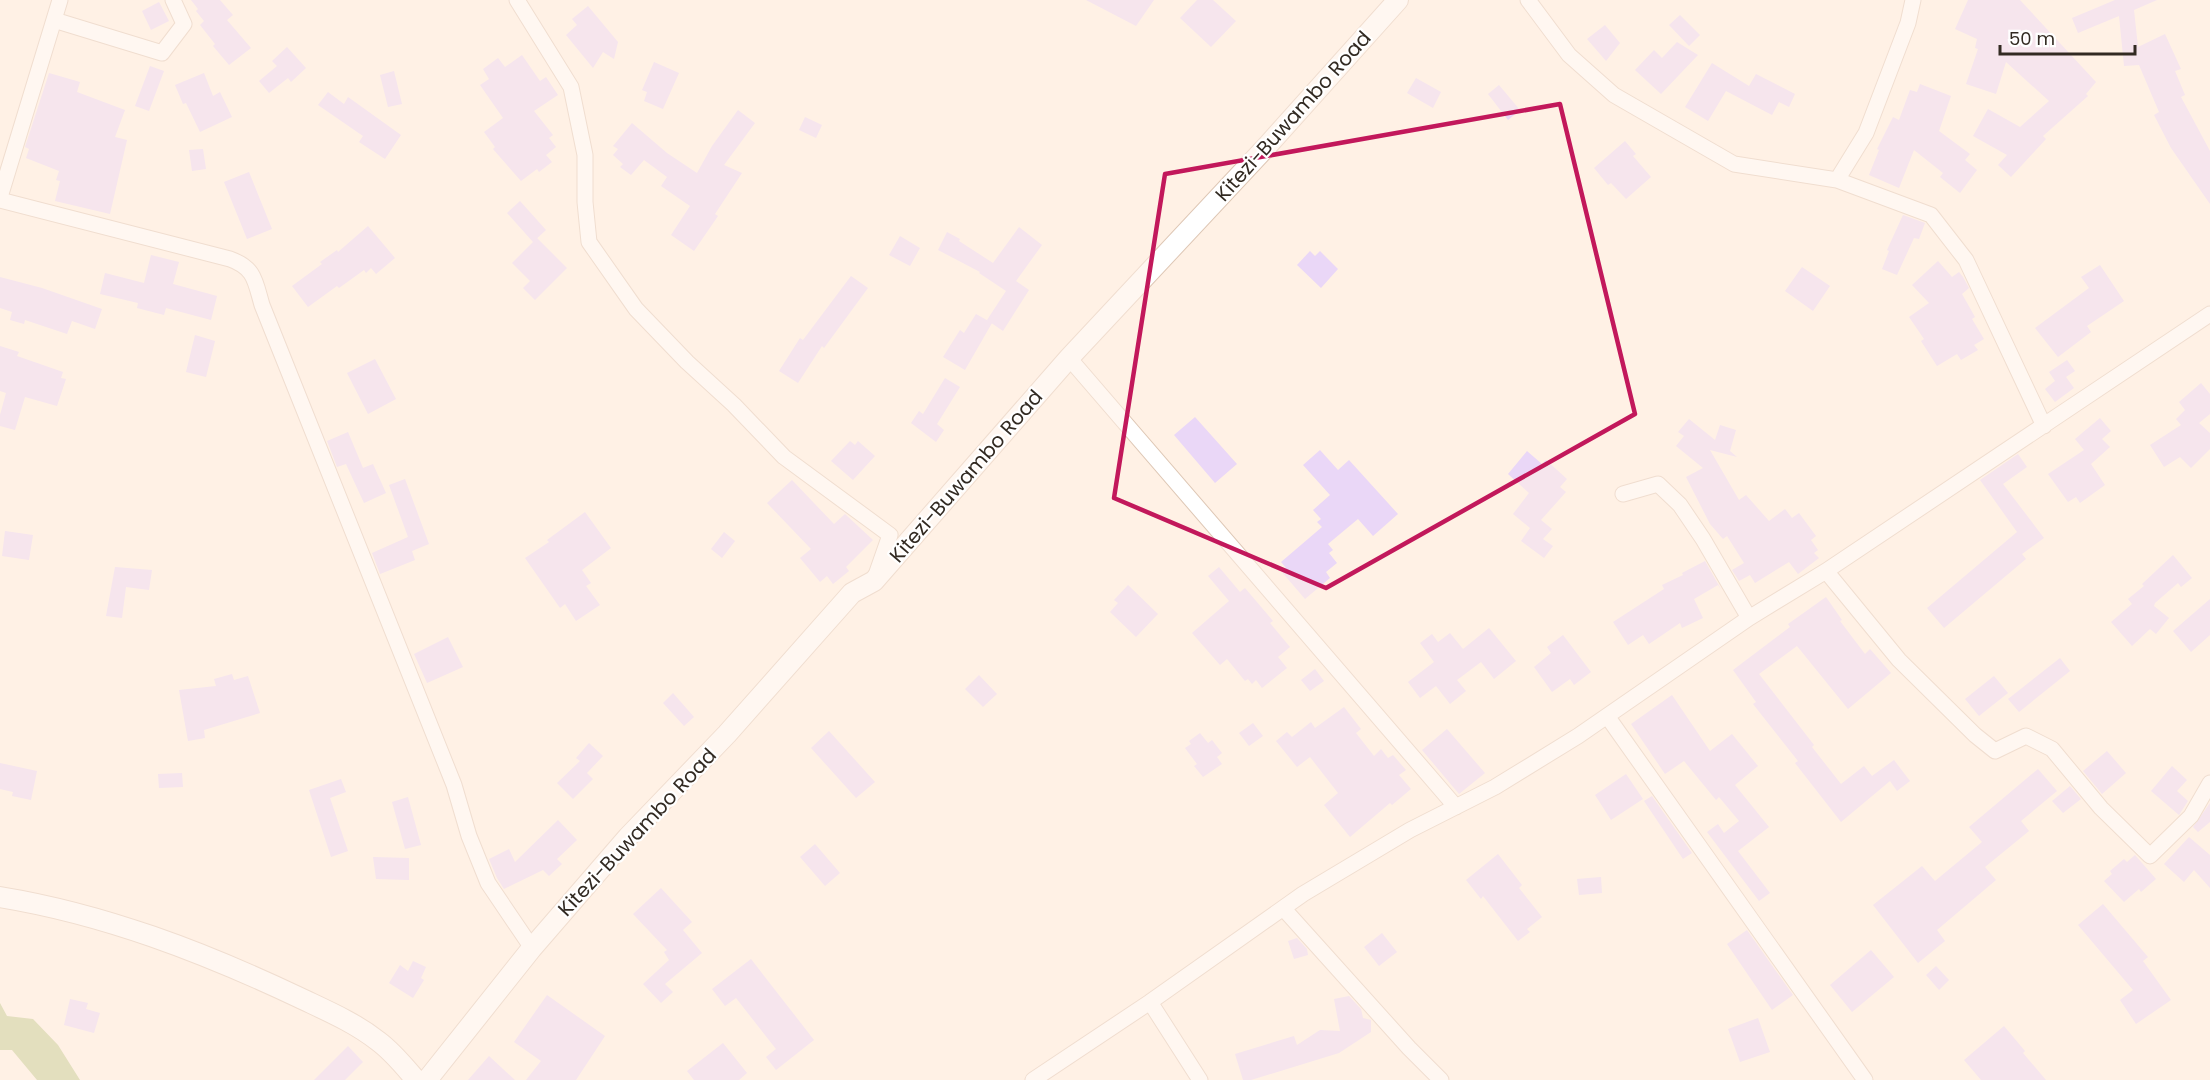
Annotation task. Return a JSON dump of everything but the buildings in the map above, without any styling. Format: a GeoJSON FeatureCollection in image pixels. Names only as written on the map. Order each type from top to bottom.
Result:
{"type":"FeatureCollection","features":[{"type":"Feature","properties":{"kind":"street"},"geometry":{"type":"LineString","coordinates":[[60,0],[0,199],[230,259],[243,264],[250,270],[454,785],[469,836],[488,883],[532,948]]}},
{"type":"Feature","properties":{"kind":"street"},"geometry":{"type":"LineString","coordinates":[[54,20],[162,53],[184,24],[173,0]]}},
{"type":"Feature","properties":{"kind":"street"},"geometry":{"type":"LineString","coordinates":[[517,0],[571,87],[585,155],[585,202],[589,242],[636,309],[784,457],[890,535],[874,581]]}},
{"type":"Feature","properties":{"kind":"street","name":"Kitezi-Buwambo Road"},"geometry":{"type":"LineString","coordinates":[[427,1080],[532,948],[628,837],[727,734],[852,593],[874,581],[1069,358],[1268,145],[1398,0]]}},
{"type":"Feature","properties":{"kind":"street"},"geometry":{"type":"LineString","coordinates":[[1528,0],[1569,54],[1614,94],[1734,164],[1837,180],[1931,215],[1966,261],[2044,426]]}},
{"type":"Feature","properties":{"kind":"street"},"geometry":{"type":"LineString","coordinates":[[1837,180],[1866,133],[1908,23],[1914,0]]}},
{"type":"Feature","properties":{"kind":"street"},"geometry":{"type":"LineString","coordinates":[[1034,1080],[1283,908],[1410,830],[1495,787],[1608,716],[1749,618],[1826,571],[2209,318]]}},
{"type":"Feature","properties":{"kind":"street"},"geometry":{"type":"LineString","coordinates":[[1069,358],[1456,807]]}},
{"type":"Feature","properties":{"kind":"street"},"geometry":{"type":"LineString","coordinates":[[1623,494],[1658,484],[1680,505],[1703,539],[1749,618]]}},
{"type":"Feature","properties":{"kind":"street"},"geometry":{"type":"LineString","coordinates":[[1826,571],[1899,660],[1975,735],[1995,751],[2026,736],[2052,749],[2101,808],[2150,856],[2191,816],[2210,783]]}},
{"type":"Feature","properties":{"kind":"street"},"geometry":{"type":"LineString","coordinates":[[1608,716],[1865,1080]]}},
{"type":"Feature","properties":{"kind":"street"},"geometry":{"type":"LineString","coordinates":[[0,897],[57,908],[120,926],[206,957],[280,989],[357,1026],[399,1059],[416,1080]]}},
{"type":"Feature","properties":{"kind":"street"},"geometry":{"type":"LineString","coordinates":[[1283,908],[1409,1048],[1441,1080]]}},
{"type":"Feature","properties":{"kind":"street"},"geometry":{"type":"LineString","coordinates":[[1150,1002],[1200,1080]]}},
{"type":"Feature","properties":{"kind":"highlighted area"},"geometry":{"type":"Polygon","coordinates":[[[1560,104],[1635,414],[1326,588],[1114,498],[1165,174],[1560,104]]]}},
{"type":"Feature","properties":{"kind":"green space"},"geometry":{"type":"Polygon","coordinates":[[[0,1003],[7,1016],[33,1019],[58,1045],[80,1080],[37,1080],[12,1050],[0,1050],[0,1003]]]}}]}
